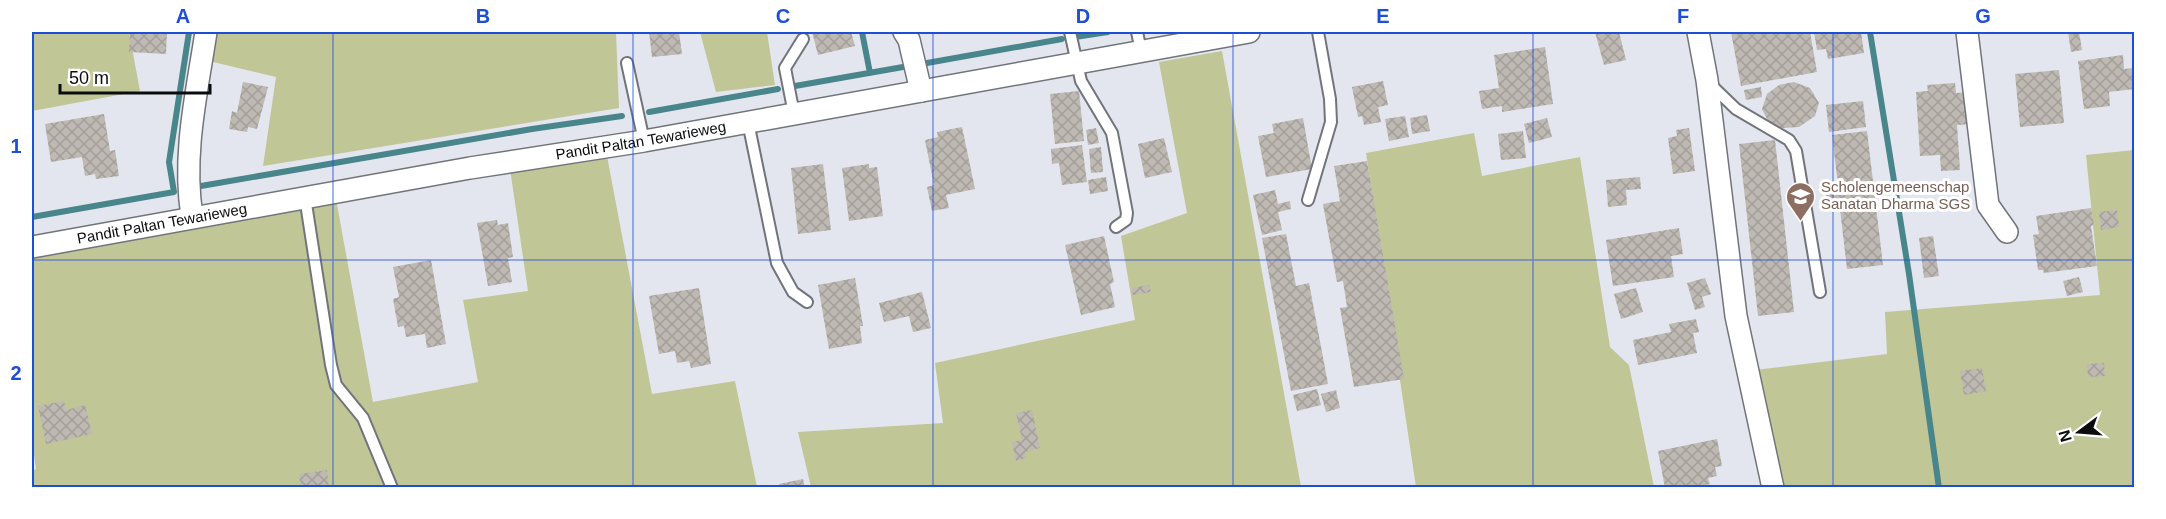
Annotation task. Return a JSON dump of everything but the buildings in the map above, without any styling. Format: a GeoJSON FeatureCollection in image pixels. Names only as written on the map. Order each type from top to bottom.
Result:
{"type":"FeatureCollection","features":[{"type":"Feature","properties":{"kind":"street"},"geometry":{"type":"LineString","coordinates":[[192,216],[187,188],[192,129],[206,32]]}},
{"type":"Feature","properties":{"kind":"street"},"geometry":{"type":"LineString","coordinates":[[904,32],[909,40],[921,91]]}},
{"type":"Feature","properties":{"kind":"street","name":"Pandit Paltan Tewarieweg"},"geometry":{"type":"LineString","coordinates":[[32,247],[192,216],[644,141],[1077,63],[1139,41],[1249,32]]}},
{"type":"Feature","properties":{"kind":"street"},"geometry":{"type":"LineString","coordinates":[[1698,32],[1707,80],[1736,316],[1773,488]]}},
{"type":"Feature","properties":{"kind":"street"},"geometry":{"type":"LineString","coordinates":[[1967,32],[1988,205],[2007,232]]}},
{"type":"Feature","properties":{"kind":"lane"},"geometry":{"type":"LineString","coordinates":[[1070,32],[1081,81],[1112,133],[1127,213],[1126,220],[1116,227]]}},
{"type":"Feature","properties":{"kind":"lane"},"geometry":{"type":"LineString","coordinates":[[1308,200],[1331,122],[1330,99],[1318,32]]}},
{"type":"Feature","properties":{"kind":"lane"},"geometry":{"type":"LineString","coordinates":[[794,114],[785,68],[803,39]]}},
{"type":"Feature","properties":{"kind":"lane"},"geometry":{"type":"LineString","coordinates":[[627,63],[644,141]]}},
{"type":"Feature","properties":{"kind":"lane"},"geometry":{"type":"LineString","coordinates":[[1707,80],[1736,110],[1789,140],[1796,151],[1820,292]]}},
{"type":"Feature","properties":{"kind":"lane"},"geometry":{"type":"LineString","coordinates":[[748,122],[777,263],[793,292],[807,302]]}},
{"type":"Feature","properties":{"kind":"lane"},"geometry":{"type":"LineString","coordinates":[[305,197],[336,385],[363,418],[392,488]]}},
{"type":"Feature","properties":{"kind":"green space"},"geometry":{"type":"Polygon","coordinates":[[[32,32],[129,32],[140,91],[32,111],[32,32]]]}},
{"type":"Feature","properties":{"kind":"green space"},"geometry":{"type":"Polygon","coordinates":[[[213,32],[616,32],[619,108],[263,166],[276,77],[209,61],[213,32]]]}},
{"type":"Feature","properties":{"kind":"green space"},"geometry":{"type":"Polygon","coordinates":[[[700,32],[767,32],[775,85],[716,92],[700,32]]]}},
{"type":"Feature","properties":{"kind":"green space"},"geometry":{"type":"Polygon","coordinates":[[[1222,51],[1301,487],[811,487],[798,432],[943,423],[935,363],[1135,320],[1121,236],[1187,213],[1159,62],[1222,51]]]}},
{"type":"Feature","properties":{"kind":"green space"},"geometry":{"type":"Polygon","coordinates":[[[1474,133],[1482,176],[1580,157],[1610,347],[1629,365],[1654,487],[1416,487],[1366,153],[1474,133]]]}},
{"type":"Feature","properties":{"kind":"green space"},"geometry":{"type":"Polygon","coordinates":[[[2134,150],[2134,487],[1780,487],[1755,370],[1887,354],[1885,312],[2100,295],[2086,155],[2134,150]]]}},
{"type":"Feature","properties":{"kind":"green space"},"geometry":{"type":"Polygon","coordinates":[[[607,156],[652,394],[735,381],[757,487],[32,488],[32,471],[36,469],[32,441],[32,254],[336,199],[373,402],[478,382],[463,300],[528,291],[510,169],[607,156]]]}},
{"type":"Feature","properties":{"kind":"waterway"},"geometry":{"type":"LineString","coordinates":[[32,217],[174,192],[169,162],[189,32]]}},
{"type":"Feature","properties":{"kind":"waterway"},"geometry":{"type":"LineString","coordinates":[[862,32],[870,73]]}},
{"type":"Feature","properties":{"kind":"waterway"},"geometry":{"type":"LineString","coordinates":[[1075,37],[1108,32]]}},
{"type":"Feature","properties":{"kind":"waterway"},"geometry":{"type":"LineString","coordinates":[[1870,32],[1909,274],[1939,488]]}},
{"type":"Feature","properties":{"kind":"waterway"},"geometry":{"type":"LineString","coordinates":[[927,63],[1062,39]]}},
{"type":"Feature","properties":{"kind":"waterway"},"geometry":{"type":"LineString","coordinates":[[795,86],[903,67]]}},
{"type":"Feature","properties":{"kind":"waterway"},"geometry":{"type":"LineString","coordinates":[[649,112],[778,89]]}},
{"type":"Feature","properties":{"kind":"waterway"},"geometry":{"type":"LineString","coordinates":[[201,186],[532,129],[622,116]]}},
{"type":"Feature","properties":{"kind":"place","name":"Scholengemeenschap Sanatan Dharma SGS"},"geometry":{"type":"Point","coordinates":[1800,222]}}]}
